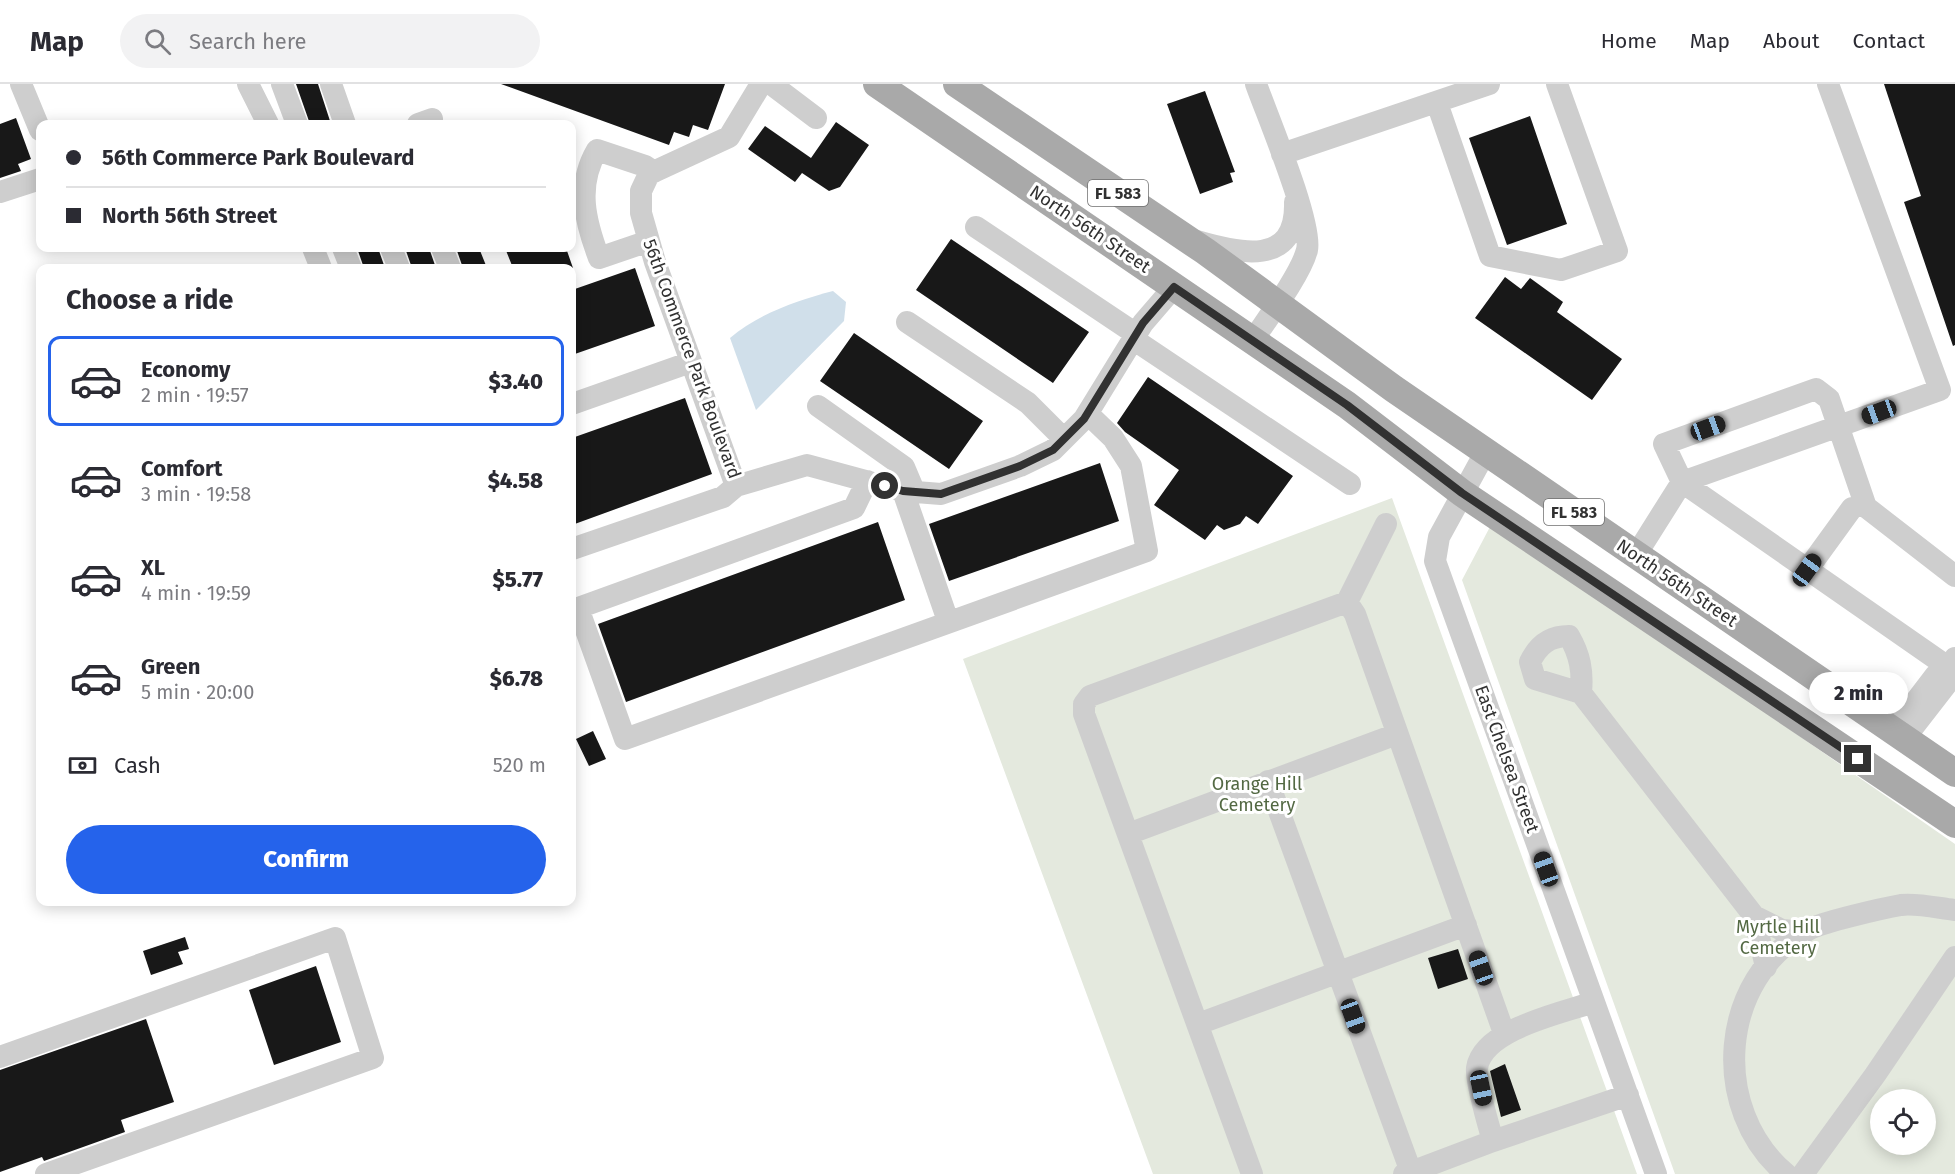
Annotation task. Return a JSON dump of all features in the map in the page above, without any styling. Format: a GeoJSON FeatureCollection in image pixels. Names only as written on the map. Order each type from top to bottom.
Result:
{"type":"FeatureCollection","features":[{"type":"Feature","properties":{"kind":"main road","name":"North 56th Street"},"geometry":{"type":"LineString","coordinates":[[877,84],[1347,405],[1462,493],[1948,820]]}},
{"type":"Feature","properties":{"kind":"main road","name":"North 56th Street"},"geometry":{"type":"LineString","coordinates":[[966,86],[1184,237],[1486,452],[1955,773]]}},
{"type":"Feature","properties":{"kind":"main road"},"geometry":{"type":"LineString","coordinates":[[1688,645],[1702,643],[1726,650],[1866,747],[1892,746],[1899,735]]}},
{"type":"Feature","properties":{"kind":"street"},"geometry":{"type":"LineString","coordinates":[[21,84],[36,120]]}},
{"type":"Feature","properties":{"kind":"street"},"geometry":{"type":"LineString","coordinates":[[248,84],[266,120]]}},
{"type":"Feature","properties":{"kind":"street"},"geometry":{"type":"LineString","coordinates":[[282,84],[296,120]]}},
{"type":"Feature","properties":{"kind":"street"},"geometry":{"type":"LineString","coordinates":[[331,84],[344,120]]}},
{"type":"Feature","properties":{"kind":"street"},"geometry":{"type":"LineString","coordinates":[[649,241],[599,258],[586,223],[583,198],[589,165],[597,150],[645,166],[654,172],[729,136],[762,84]]}},
{"type":"Feature","properties":{"kind":"street"},"geometry":{"type":"LineString","coordinates":[[771,84],[816,118]]}},
{"type":"Feature","properties":{"kind":"street"},"geometry":{"type":"LineString","coordinates":[[1252,340],[1278,304],[1306,252],[1308,242],[1294,189],[1256,84]]}},
{"type":"Feature","properties":{"kind":"street"},"geometry":{"type":"LineString","coordinates":[[1282,154],[1489,84]]}},
{"type":"Feature","properties":{"kind":"street"},"geometry":{"type":"LineString","coordinates":[[1437,103],[1490,255],[1561,270],[1617,251],[1557,84]]}},
{"type":"Feature","properties":{"kind":"street"},"geometry":{"type":"LineString","coordinates":[[1636,555],[1682,482],[1940,390],[1828,84]]}},
{"type":"Feature","properties":{"kind":"street","name":"56th Commerce Park Boulevard"},"geometry":{"type":"LineString","coordinates":[[654,172],[650,174],[641,191],[640,213],[736,486],[807,465],[909,492],[941,494],[1020,466],[1053,450],[1088,414],[1135,337],[1174,287]]}},
{"type":"Feature","properties":{"kind":"street"},"geometry":{"type":"LineString","coordinates":[[0,192],[36,181]]}},
{"type":"Feature","properties":{"kind":"street"},"geometry":{"type":"LineString","coordinates":[[1184,237],[1230,250],[1267,251],[1285,238],[1292,228],[1295,210],[1294,189]]}},
{"type":"Feature","properties":{"kind":"street"},"geometry":{"type":"LineString","coordinates":[[976,227],[1350,484]]}},
{"type":"Feature","properties":{"kind":"street"},"geometry":{"type":"LineString","coordinates":[[907,322],[1028,403],[1064,439]]}},
{"type":"Feature","properties":{"kind":"street"},"geometry":{"type":"LineString","coordinates":[[576,403],[691,362]]}},
{"type":"Feature","properties":{"kind":"street"},"geometry":{"type":"LineString","coordinates":[[1899,735],[1949,681],[1953,666],[1807,570],[1682,482],[1664,444],[1816,389],[1829,399],[1866,507],[1952,569]]}},
{"type":"Feature","properties":{"kind":"street"},"geometry":{"type":"LineString","coordinates":[[818,406],[904,467],[909,492],[948,621]]}},
{"type":"Feature","properties":{"kind":"street"},"geometry":{"type":"LineString","coordinates":[[867,481],[854,508],[578,608],[625,739],[1147,551],[1131,466],[1113,438],[1088,414]]}},
{"type":"Feature","properties":{"kind":"street","name":"East Chelsea Street"},"geometry":{"type":"LineString","coordinates":[[1486,452],[1439,537],[1435,561],[1656,1174]]}},
{"type":"Feature","properties":{"kind":"street"},"geometry":{"type":"LineString","coordinates":[[576,548],[723,497],[736,486]]}},
{"type":"Feature","properties":{"kind":"street"},"geometry":{"type":"LineString","coordinates":[[1807,570],[1852,508]]}},
{"type":"Feature","properties":{"kind":"street"},"geometry":{"type":"LineString","coordinates":[[1252,1174],[1084,714],[1084,704],[1090,696],[1347,602],[1386,524]]}},
{"type":"Feature","properties":{"kind":"street"},"geometry":{"type":"LineString","coordinates":[[1347,602],[1355,614],[1504,1033]]}},
{"type":"Feature","properties":{"kind":"street"},"geometry":{"type":"LineString","coordinates":[[1581,693],[1754,916],[1766,967]]}},
{"type":"Feature","properties":{"kind":"street"},"geometry":{"type":"LineString","coordinates":[[1128,834],[1397,734]]}},
{"type":"Feature","properties":{"kind":"street"},"geometry":{"type":"LineString","coordinates":[[1268,781],[1409,1173],[1493,1141],[1628,1095]]}},
{"type":"Feature","properties":{"kind":"street"},"geometry":{"type":"LineString","coordinates":[[1786,1174],[1753,1136],[1739,1104],[1733,1075],[1733,1047],[1747,998],[1766,967],[1782,946],[1805,932],[1902,905],[1955,910]]}},
{"type":"Feature","properties":{"kind":"street"},"geometry":{"type":"LineString","coordinates":[[1754,916],[1782,930],[1805,932]]}},
{"type":"Feature","properties":{"kind":"street"},"geometry":{"type":"LineString","coordinates":[[1198,1024],[1466,924]]}},
{"type":"Feature","properties":{"kind":"street"},"geometry":{"type":"LineString","coordinates":[[0,1057],[335,938],[373,1058],[46,1174]]}},
{"type":"Feature","properties":{"kind":"street"},"geometry":{"type":"LineString","coordinates":[[1803,1174],[1875,1075],[1955,957]]}},
{"type":"Feature","properties":{"kind":"street"},"geometry":{"type":"LineString","coordinates":[[1493,1141],[1477,1068],[1487,1048],[1504,1033],[1594,1002]]}},
{"type":"Feature","properties":{"kind":"green space","name":"Orange Hill Cemetery"},"geometry":{"type":"Polygon","coordinates":[[[1392,498],[1637,1174],[1153,1174],[963,659],[1392,498]]]}},
{"type":"Feature","properties":{"kind":"green space","name":"Myrtle Hill Cemetery"},"geometry":{"type":"Polygon","coordinates":[[[1492,523],[1955,844],[1955,1174],[1675,1174],[1462,580],[1492,523]]]}},
{"type":"Feature","properties":{"kind":"shaded area"},"geometry":{"type":"Polygon","coordinates":[[[833,291],[846,302],[844,321],[756,410],[730,338],[741,329],[779,309],[833,291]]]}},
{"type":"Feature","properties":{"kind":"building"},"geometry":{"type":"Polygon","coordinates":[[[296,84],[318,84],[330,120],[309,120],[296,84]]]}},
{"type":"Feature","properties":{"kind":"building"},"geometry":{"type":"Polygon","coordinates":[[[501,84],[725,84],[708,130],[693,125],[689,137],[674,132],[669,145],[501,84]]]}},
{"type":"Feature","properties":{"kind":"building"},"geometry":{"type":"Polygon","coordinates":[[[1884,84],[1955,84],[1955,345],[1953,346],[1904,202],[1921,196],[1884,84]]]}},
{"type":"Feature","properties":{"kind":"building"},"geometry":{"type":"Polygon","coordinates":[[[1205,91],[1235,172],[1230,173],[1233,182],[1200,194],[1167,104],[1205,91]]]}},
{"type":"Feature","properties":{"kind":"building"},"geometry":{"type":"Polygon","coordinates":[[[1530,116],[1567,224],[1507,245],[1469,138],[1530,116]]]}},
{"type":"Feature","properties":{"kind":"building"},"geometry":{"type":"Polygon","coordinates":[[[16,118],[31,159],[18,164],[21,171],[0,178],[0,124],[16,118]]]}},
{"type":"Feature","properties":{"kind":"building"},"geometry":{"type":"Polygon","coordinates":[[[836,122],[869,145],[840,187],[829,191],[802,173],[795,182],[748,149],[765,126],[811,158],[836,122]]]}},
{"type":"Feature","properties":{"kind":"building"},"geometry":{"type":"Polygon","coordinates":[[[951,239],[1089,332],[1053,383],[916,290],[951,239]]]}},
{"type":"Feature","properties":{"kind":"building"},"geometry":{"type":"Polygon","coordinates":[[[358,252],[379,252],[384,264],[363,264],[358,252]]]}},
{"type":"Feature","properties":{"kind":"building"},"geometry":{"type":"Polygon","coordinates":[[[406,252],[430,252],[435,264],[411,264],[406,252]]]}},
{"type":"Feature","properties":{"kind":"building"},"geometry":{"type":"Polygon","coordinates":[[[457,252],[481,252],[485,264],[462,264],[457,252]]]}},
{"type":"Feature","properties":{"kind":"building"},"geometry":{"type":"Polygon","coordinates":[[[507,252],[567,252],[572,264],[511,264],[507,252]]]}},
{"type":"Feature","properties":{"kind":"building"},"geometry":{"type":"Polygon","coordinates":[[[635,268],[655,326],[576,354],[576,289],[635,268]]]}},
{"type":"Feature","properties":{"kind":"building"},"geometry":{"type":"Polygon","coordinates":[[[1505,277],[1521,289],[1530,278],[1563,302],[1557,312],[1622,359],[1592,400],[1475,318],[1505,277]]]}},
{"type":"Feature","properties":{"kind":"building"},"geometry":{"type":"Polygon","coordinates":[[[854,333],[983,421],[949,469],[820,381],[854,333]]]}},
{"type":"Feature","properties":{"kind":"building"},"geometry":{"type":"Polygon","coordinates":[[[1148,377],[1293,476],[1258,524],[1246,516],[1240,524],[1224,530],[1217,525],[1205,540],[1154,505],[1179,470],[1125,432],[1117,423],[1148,377]]]}},
{"type":"Feature","properties":{"kind":"building"},"geometry":{"type":"Polygon","coordinates":[[[685,398],[712,474],[576,524],[576,437],[685,398]]]}},
{"type":"Feature","properties":{"kind":"building"},"geometry":{"type":"Polygon","coordinates":[[[1100,463],[1119,521],[949,581],[929,524],[1100,463]]]}},
{"type":"Feature","properties":{"kind":"building"},"geometry":{"type":"Polygon","coordinates":[[[878,522],[905,600],[626,702],[598,624],[878,522]]]}},
{"type":"Feature","properties":{"kind":"building"},"geometry":{"type":"Polygon","coordinates":[[[593,731],[606,759],[589,766],[576,739],[593,731]]]}},
{"type":"Feature","properties":{"kind":"building"},"geometry":{"type":"Polygon","coordinates":[[[185,937],[189,949],[178,952],[183,964],[151,975],[143,951],[185,937]]]}},
{"type":"Feature","properties":{"kind":"building"},"geometry":{"type":"Polygon","coordinates":[[[1458,949],[1468,979],[1438,989],[1428,958],[1458,949]]]}},
{"type":"Feature","properties":{"kind":"building"},"geometry":{"type":"Polygon","coordinates":[[[316,966],[341,1042],[274,1065],[249,990],[316,966]]]}},
{"type":"Feature","properties":{"kind":"building"},"geometry":{"type":"Polygon","coordinates":[[[146,1019],[174,1102],[121,1120],[125,1132],[44,1161],[42,1157],[0,1172],[0,1070],[146,1019]]]}},
{"type":"Feature","properties":{"kind":"building"},"geometry":{"type":"Polygon","coordinates":[[[1505,1064],[1521,1110],[1501,1117],[1490,1071],[1505,1064]]]}},
{"type":"Feature","properties":{"kind":"route"},"geometry":{"type":"LineString","coordinates":[[885,486],[915,493],[941,494],[1020,466],[1053,450],[1084,419],[1143,323],[1174,287],[1347,405],[1462,493],[1858,759]]}}]}
